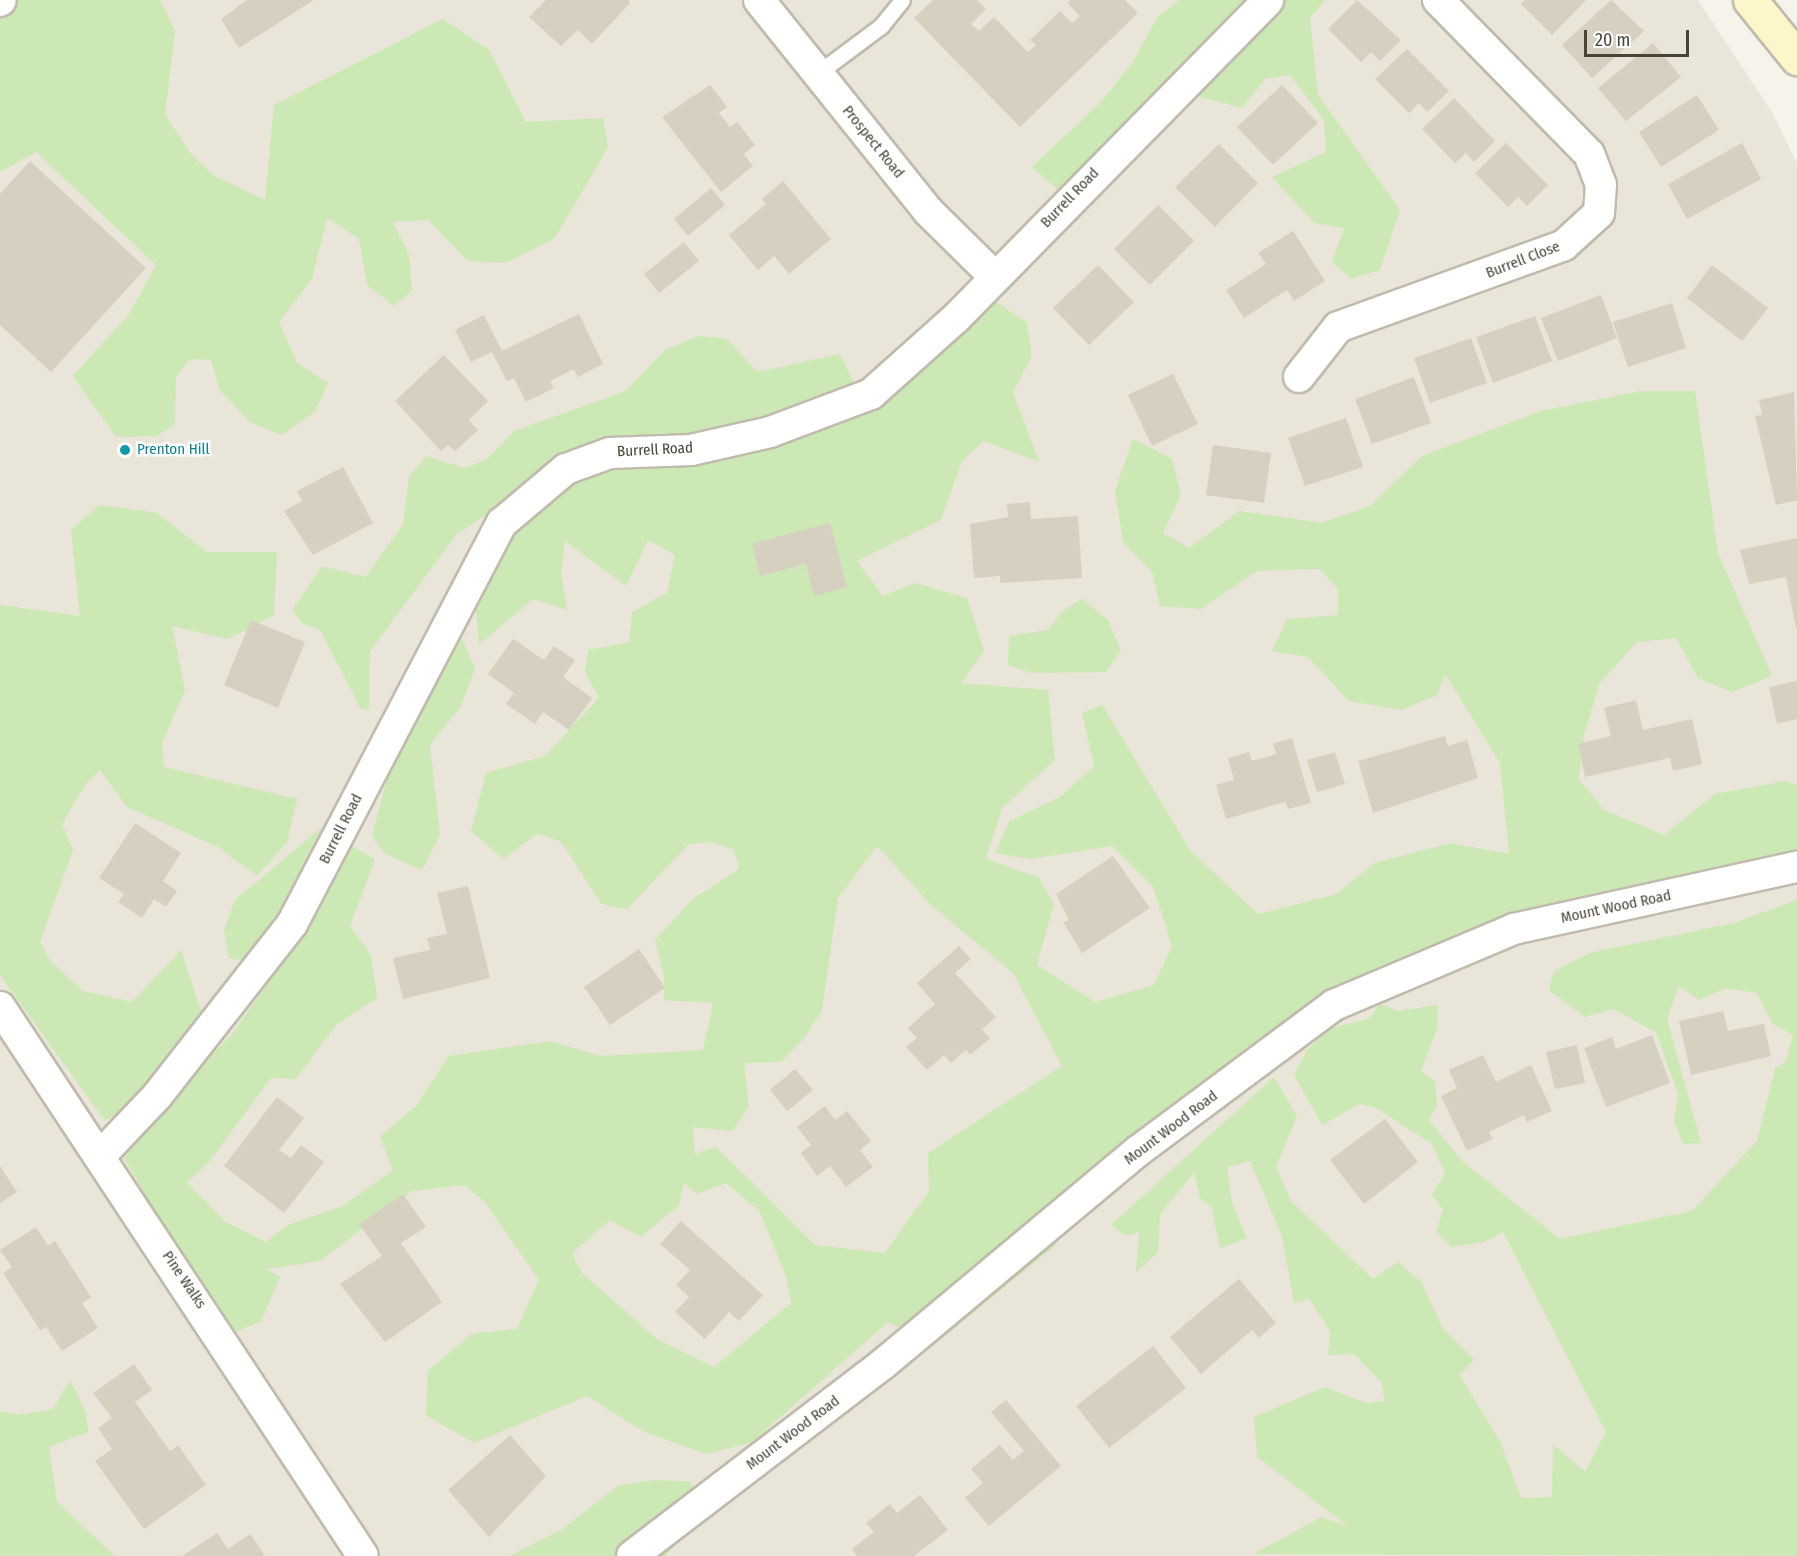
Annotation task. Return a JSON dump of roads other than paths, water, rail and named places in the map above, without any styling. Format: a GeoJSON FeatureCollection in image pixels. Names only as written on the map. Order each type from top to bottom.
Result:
{"type":"FeatureCollection","features":[{"type":"Feature","properties":{"kind":"main road"},"geometry":{"type":"LineString","coordinates":[[1750,0],[1797,58]]}},
{"type":"Feature","properties":{"kind":"street","name":"Prospect Road"},"geometry":{"type":"LineString","coordinates":[[759,0],[928,211],[995,277]]}},
{"type":"Feature","properties":{"kind":"street","name":"Burrell Road"},"geometry":{"type":"LineString","coordinates":[[101,1155],[164,1087],[292,924],[502,522],[566,469],[610,453],[691,450],[770,432],[871,394],[995,277],[1268,0]]}},
{"type":"Feature","properties":{"kind":"street","name":"Burrell Close"},"geometry":{"type":"LineString","coordinates":[[1299,377],[1338,327],[1564,245],[1599,213],[1601,185],[1589,154],[1438,0]]}},
{"type":"Feature","properties":{"kind":"street","name":"Mount Wood Road"},"geometry":{"type":"LineString","coordinates":[[632,1556],[883,1364],[1138,1151],[1334,1005],[1514,929],[1797,867]]}},
{"type":"Feature","properties":{"kind":"street","name":"Pine Walks"},"geometry":{"type":"LineString","coordinates":[[0,1007],[101,1155],[363,1556]]}},
{"type":"Feature","properties":{"kind":"lane"},"geometry":{"type":"LineString","coordinates":[[818,73],[881,26],[902,0]]}},
{"type":"Feature","properties":{"kind":"place","name":"Prenton Hill"},"geometry":{"type":"Point","coordinates":[125,450]}}]}
